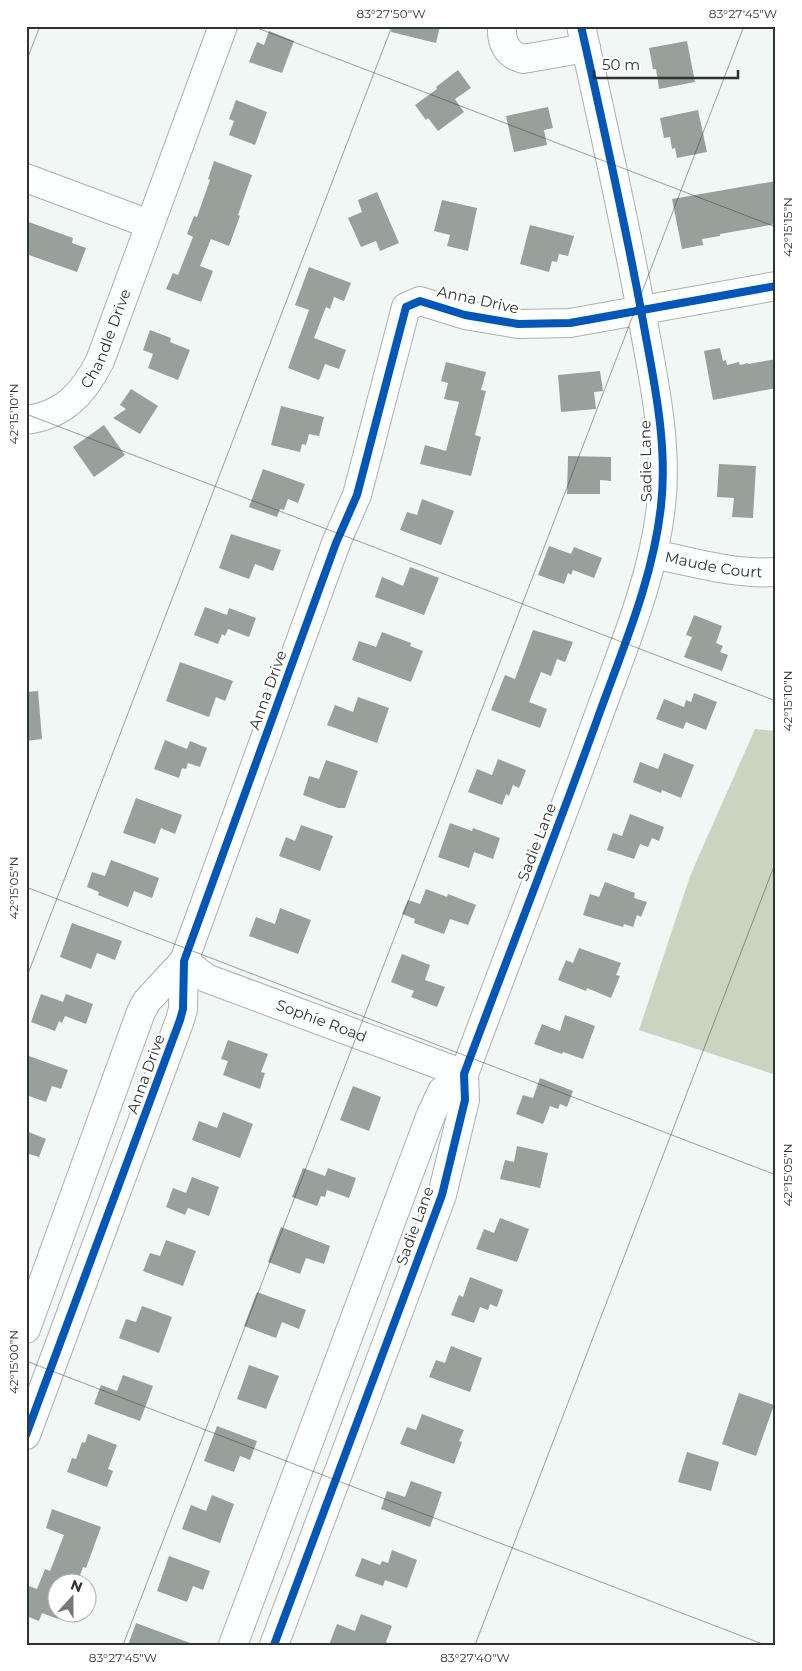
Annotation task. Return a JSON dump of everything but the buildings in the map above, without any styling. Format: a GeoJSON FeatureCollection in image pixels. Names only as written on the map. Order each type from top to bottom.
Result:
{"type":"FeatureCollection","features":[{"type":"Feature","properties":{"kind":"street","name":"Chandle Drive"},"geometry":{"type":"LineString","coordinates":[[26,420],[48,416],[64,407],[75,398],[100,361],[223,26]]}},
{"type":"Feature","properties":{"kind":"street","name":"Sadie Lane"},"geometry":{"type":"LineString","coordinates":[[274,1645],[442,1195],[465,1100],[464,1074],[572,790],[642,596],[653,554],[661,505],[662,443],[657,398],[641,311],[584,37],[523,59],[514,56],[505,48],[502,26]]}},
{"type":"Feature","properties":{"kind":"street"},"geometry":{"type":"LineString","coordinates":[[26,178],[149,224]]}},
{"type":"Feature","properties":{"kind":"street","name":"Anna Drive"},"geometry":{"type":"LineString","coordinates":[[26,1435],[180,1020],[183,1009],[184,961],[336,543],[357,495],[406,307],[420,301],[466,315],[518,324],[570,323],[776,286]]}},
{"type":"Feature","properties":{"kind":"street","name":"Maude Court"},"geometry":{"type":"LineString","coordinates":[[653,554],[731,569],[776,572]]}},
{"type":"Feature","properties":{"kind":"street","name":"Anna Drive"},"geometry":{"type":"LineString","coordinates":[[30,1319],[141,1012],[146,1002],[184,961]]}},
{"type":"Feature","properties":{"kind":"street","name":"Sophie Road"},"geometry":{"type":"LineString","coordinates":[[184,961],[206,978],[464,1074]]}},
{"type":"Feature","properties":{"kind":"street","name":"Sadie Lane"},"geometry":{"type":"LineString","coordinates":[[233,1645],[430,1117],[442,1091],[464,1074]]}},
{"type":"Feature","properties":{"kind":"street"},"geometry":{"type":"LineString","coordinates":[[30,1319],[68,1323]]}},
{"type":"Feature","properties":{"kind":"street"},"geometry":{"type":"LineString","coordinates":[[318,1417],[354,1430]]}},
{"type":"Feature","properties":{"kind":"green space"},"geometry":{"type":"Polygon","coordinates":[[[755,729],[776,731],[776,1075],[639,1030],[690,876],[755,729]]]}},
{"type":"Feature","properties":{"kind":"cycle path"},"geometry":{"type":"LineString","coordinates":[[274,1645],[442,1195],[465,1100],[464,1074],[626,641],[644,588],[657,534],[663,483],[659,413],[636,284],[606,136],[581,26]]}},
{"type":"Feature","properties":{"kind":"cycle path"},"geometry":{"type":"LineString","coordinates":[[26,1435],[180,1020],[183,1009],[184,961],[336,543],[357,495],[406,307],[420,301],[465,315],[518,324],[570,323],[776,286]]}}]}
